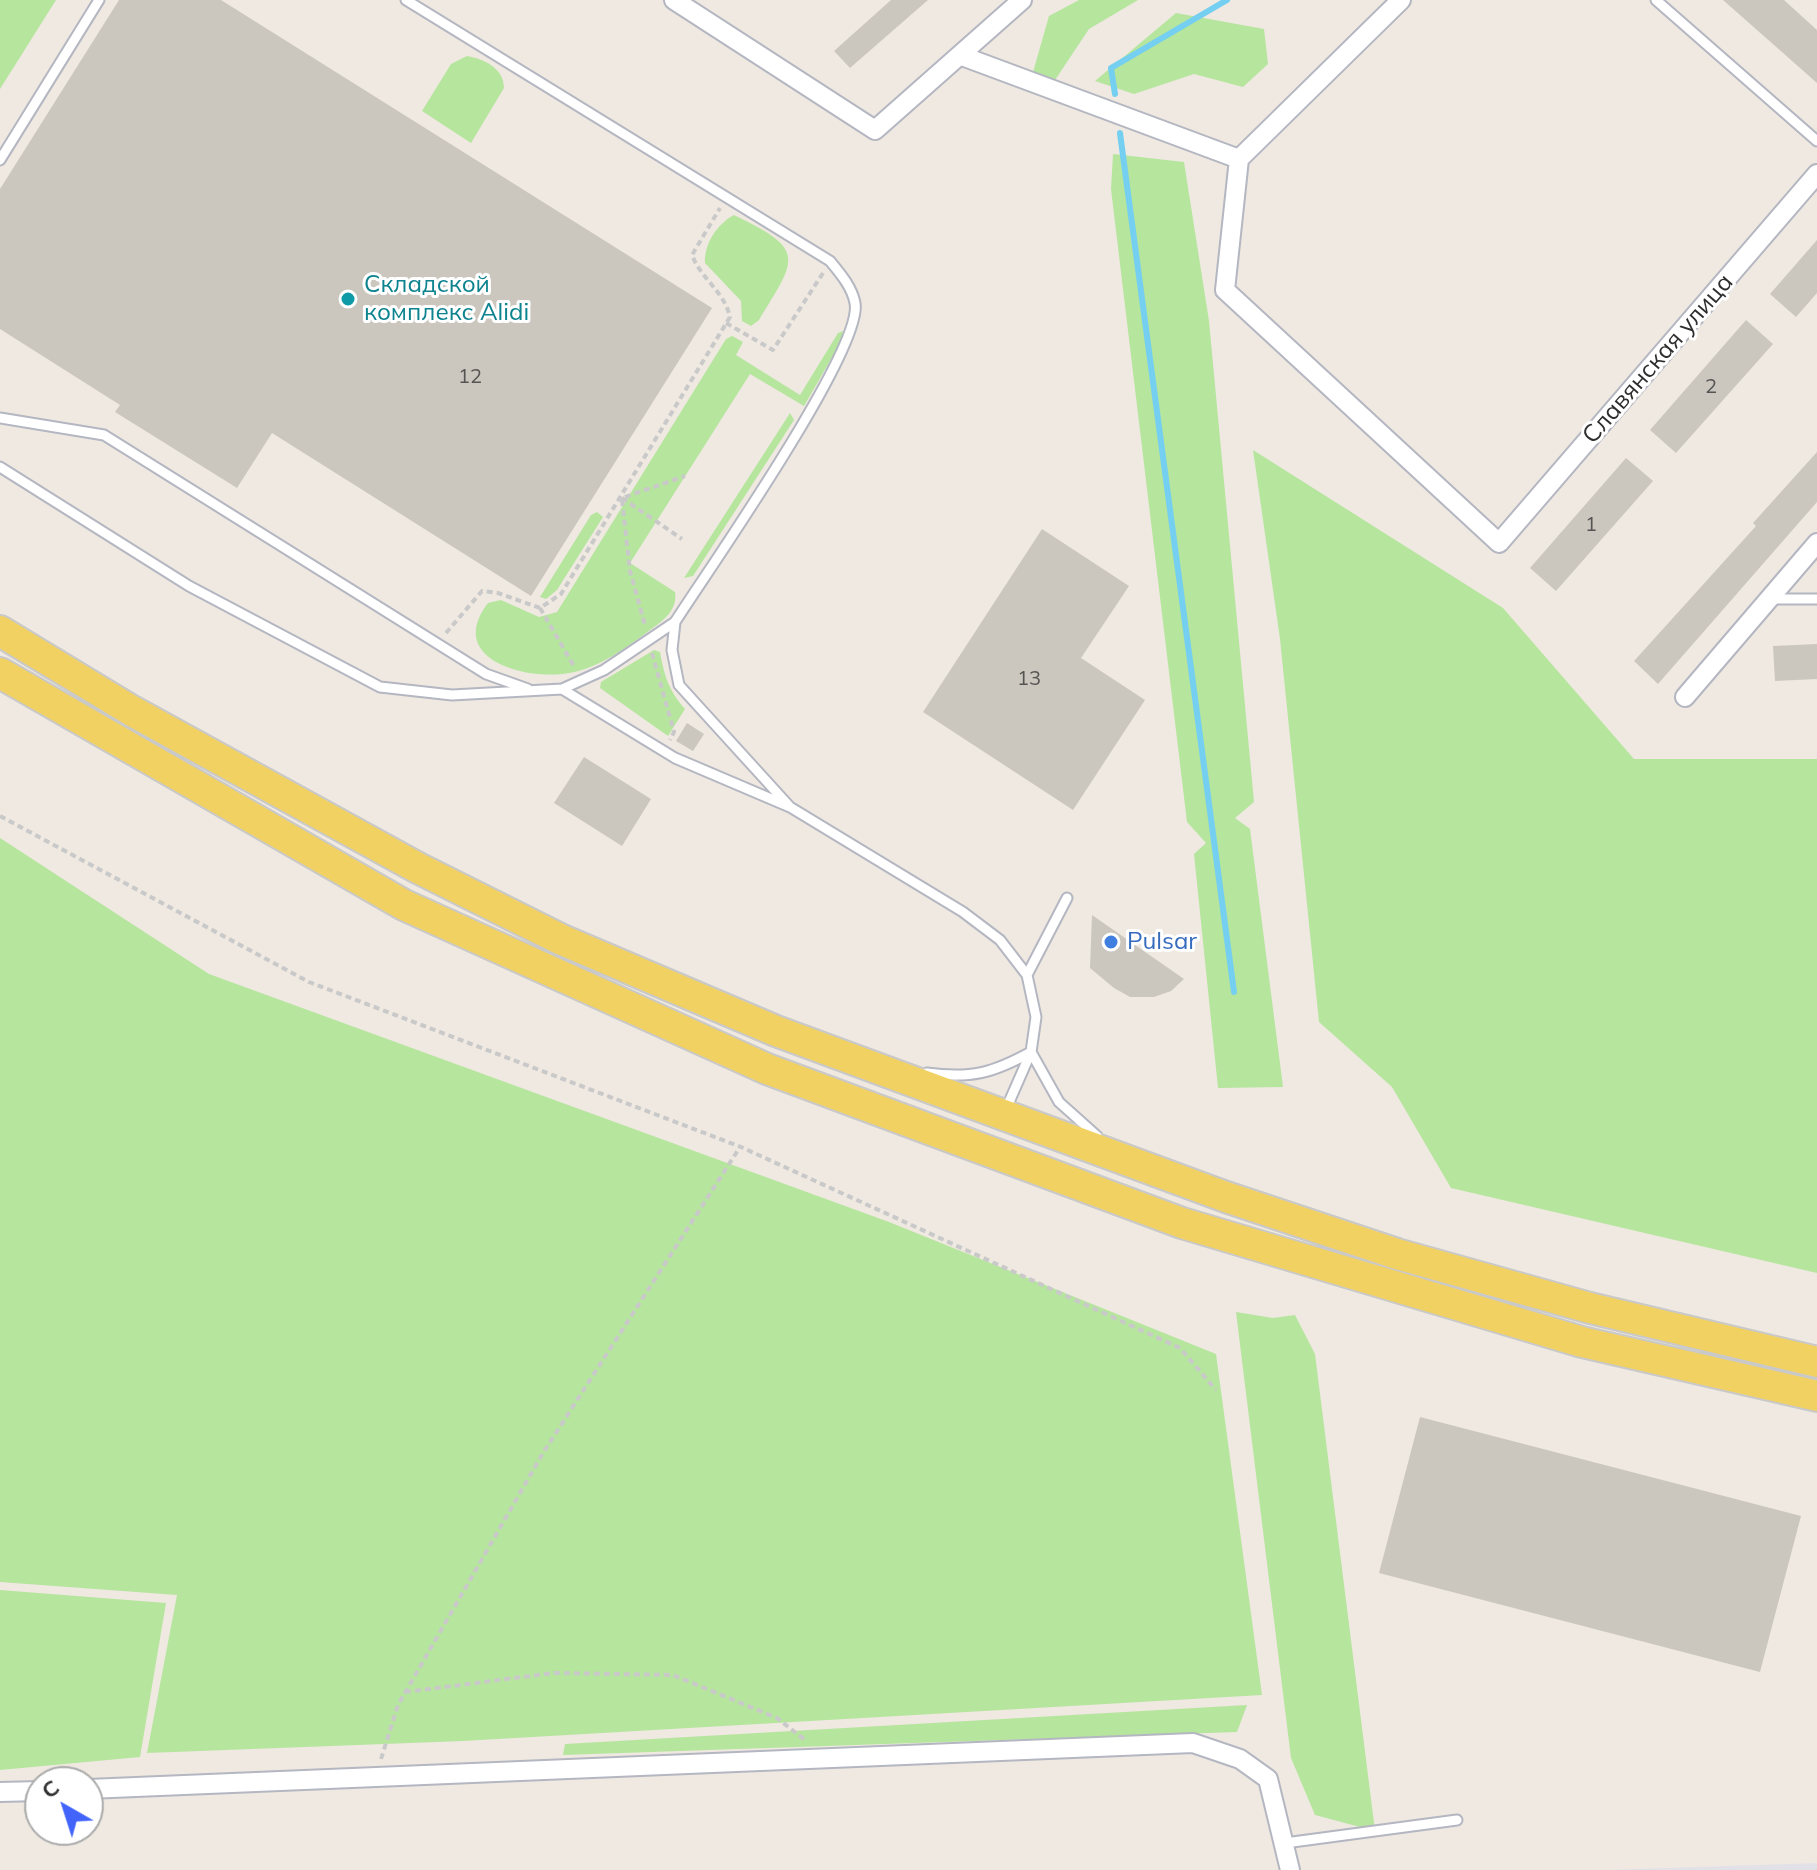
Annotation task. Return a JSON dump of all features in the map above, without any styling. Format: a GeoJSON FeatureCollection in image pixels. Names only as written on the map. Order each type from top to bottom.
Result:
{"type":"FeatureCollection","features":[{"type":"Feature","properties":{"kind":"main road"},"geometry":{"type":"LineString","coordinates":[[0,631],[132,711],[418,868],[562,940],[823,1048],[1226,1197],[1397,1254],[1546,1296],[1817,1362]]}},
{"type":"Feature","properties":{"kind":"main road"},"geometry":{"type":"LineString","coordinates":[[0,673],[404,905],[767,1069],[1182,1223],[1582,1342],[1817,1396]]}},
{"type":"Feature","properties":{"kind":"main road"},"geometry":{"type":"LineString","coordinates":[[986,1152],[1003,1116]]}},
{"type":"Feature","properties":{"kind":"street"},"geometry":{"type":"LineString","coordinates":[[674,0],[875,130],[1022,0]]}},
{"type":"Feature","properties":{"kind":"street"},"geometry":{"type":"LineString","coordinates":[[962,56],[1239,159],[1401,0]]}},
{"type":"Feature","properties":{"kind":"street","name":"Славянская улица"},"geometry":{"type":"LineString","coordinates":[[1239,159],[1225,290],[1499,543],[1817,174]]}},
{"type":"Feature","properties":{"kind":"street"},"geometry":{"type":"LineString","coordinates":[[1685,697],[1817,543]]}},
{"type":"Feature","properties":{"kind":"street"},"geometry":{"type":"LineString","coordinates":[[104,1788],[1193,1743],[1240,1759],[1268,1779],[1290,1870]]}},
{"type":"Feature","properties":{"kind":"street"},"geometry":{"type":"LineString","coordinates":[[0,1792],[24,1791]]}},
{"type":"Feature","properties":{"kind":"lane"},"geometry":{"type":"LineString","coordinates":[[0,160],[99,0]]}},
{"type":"Feature","properties":{"kind":"lane"},"geometry":{"type":"LineString","coordinates":[[0,467],[189,586],[380,687],[452,695],[562,689],[638,649],[675,622],[812,408],[851,336],[856,304],[844,277],[830,261],[406,0]]}},
{"type":"Feature","properties":{"kind":"lane"},"geometry":{"type":"LineString","coordinates":[[1656,0],[1817,141]]}},
{"type":"Feature","properties":{"kind":"lane"},"geometry":{"type":"LineString","coordinates":[[0,418],[104,435],[486,674],[532,691]]}},
{"type":"Feature","properties":{"kind":"lane"},"geometry":{"type":"LineString","coordinates":[[1769,599],[1817,599]]}},
{"type":"Feature","properties":{"kind":"lane"},"geometry":{"type":"LineString","coordinates":[[675,622],[672,650],[679,685],[790,807]]}},
{"type":"Feature","properties":{"kind":"lane"},"geometry":{"type":"LineString","coordinates":[[562,689],[675,758],[790,807],[963,912],[1000,940],[1027,975],[1036,1017],[1031,1052],[1003,1116]]}},
{"type":"Feature","properties":{"kind":"lane"},"geometry":{"type":"LineString","coordinates":[[1027,975],[1067,898]]}},
{"type":"Feature","properties":{"kind":"lane"},"geometry":{"type":"LineString","coordinates":[[823,1048],[919,1072],[960,1078],[998,1070],[1031,1052]]}},
{"type":"Feature","properties":{"kind":"lane"},"geometry":{"type":"LineString","coordinates":[[1031,1052],[1059,1102],[1102,1140],[1226,1197]]}},
{"type":"Feature","properties":{"kind":"lane"},"geometry":{"type":"LineString","coordinates":[[1285,1843],[1457,1820]]}},
{"type":"Feature","properties":{"kind":"path"},"geometry":{"type":"LineString","coordinates":[[540,608],[561,594],[730,317],[727,303],[697,269],[692,255],[726,197]]}},
{"type":"Feature","properties":{"kind":"path"},"geometry":{"type":"LineString","coordinates":[[726,323],[773,350],[830,261]]}},
{"type":"Feature","properties":{"kind":"path"},"geometry":{"type":"LineString","coordinates":[[622,498],[685,476]]}},
{"type":"Feature","properties":{"kind":"path"},"geometry":{"type":"LineString","coordinates":[[622,498],[682,539]]}},
{"type":"Feature","properties":{"kind":"path"},"geometry":{"type":"LineString","coordinates":[[437,644],[482,591],[498,593],[540,608],[582,680]]}},
{"type":"Feature","properties":{"kind":"path"},"geometry":{"type":"LineString","coordinates":[[0,816],[309,982],[741,1147],[1180,1348],[1216,1390]]}},
{"type":"Feature","properties":{"kind":"path"},"geometry":{"type":"LineString","coordinates":[[375,1777],[405,1692],[543,1453],[741,1147]]}},
{"type":"Feature","properties":{"kind":"path"},"geometry":{"type":"LineString","coordinates":[[405,1692],[554,1673],[673,1675],[777,1718],[806,1741],[803,1759]]}},
{"type":"Feature","properties":{"kind":"shaded area"},"geometry":{"type":"Polygon","coordinates":[[[1817,1863],[1817,1870],[1608,1870],[1817,1863]]]}},
{"type":"Feature","properties":{"kind":"green space"},"geometry":{"type":"Polygon","coordinates":[[[0,0],[56,0],[0,89],[0,0]]]}},
{"type":"Feature","properties":{"kind":"green space"},"geometry":{"type":"Polygon","coordinates":[[[1079,0],[1138,0],[1089,29],[1055,80],[1033,72],[1049,16],[1079,0]]]}},
{"type":"Feature","properties":{"kind":"green space"},"geometry":{"type":"Polygon","coordinates":[[[1176,13],[1264,29],[1268,64],[1243,87],[1194,74],[1134,94],[1095,81],[1176,13]]]}},
{"type":"Feature","properties":{"kind":"green space"},"geometry":{"type":"Polygon","coordinates":[[[467,56],[480,59],[497,70],[504,88],[471,143],[422,111],[451,64],[467,56]]]}},
{"type":"Feature","properties":{"kind":"green space"},"geometry":{"type":"Polygon","coordinates":[[[1113,154],[1184,162],[1209,321],[1254,802],[1235,818],[1250,829],[1283,1087],[1218,1088],[1194,854],[1206,843],[1187,822],[1111,189],[1113,154]]]}},
{"type":"Feature","properties":{"kind":"green space"},"geometry":{"type":"Polygon","coordinates":[[[734,215],[774,237],[784,247],[788,257],[781,282],[759,320],[751,326],[742,321],[741,301],[705,263],[713,235],[734,215]]]}},
{"type":"Feature","properties":{"kind":"green space"},"geometry":{"type":"Polygon","coordinates":[[[843,331],[841,342],[804,406],[750,374],[630,563],[675,592],[672,610],[664,619],[612,656],[591,667],[569,673],[551,675],[513,669],[483,652],[476,639],[477,622],[488,603],[501,600],[539,617],[557,612],[726,339],[732,336],[743,342],[736,355],[800,395],[838,333],[843,331]]]}},
{"type":"Feature","properties":{"kind":"green space"},"geometry":{"type":"Polygon","coordinates":[[[790,413],[794,420],[693,576],[684,578],[790,413]]]}},
{"type":"Feature","properties":{"kind":"green space"},"geometry":{"type":"Polygon","coordinates":[[[1253,450],[1503,608],[1634,759],[1817,759],[1817,1273],[1451,1188],[1392,1087],[1319,1022],[1280,639],[1253,450]]]}},
{"type":"Feature","properties":{"kind":"green space"},"geometry":{"type":"Polygon","coordinates":[[[597,512],[603,517],[557,590],[546,599],[540,597],[591,515],[597,512]]]}},
{"type":"Feature","properties":{"kind":"green space"},"geometry":{"type":"Polygon","coordinates":[[[654,650],[660,652],[668,682],[685,709],[668,736],[600,688],[601,682],[654,650]]]}},
{"type":"Feature","properties":{"kind":"green space"},"geometry":{"type":"Polygon","coordinates":[[[0,838],[209,974],[889,1222],[1216,1354],[1262,1695],[463,1741],[147,1753],[177,1595],[0,1582],[0,838]]]}},
{"type":"Feature","properties":{"kind":"green space"},"geometry":{"type":"Polygon","coordinates":[[[1236,1312],[1273,1318],[1295,1315],[1315,1354],[1375,1831],[1315,1815],[1291,1758],[1236,1312]]]}},
{"type":"Feature","properties":{"kind":"green space"},"geometry":{"type":"Polygon","coordinates":[[[0,1590],[166,1603],[140,1757],[0,1770],[0,1590]]]}},
{"type":"Feature","properties":{"kind":"green space"},"geometry":{"type":"Polygon","coordinates":[[[1247,1705],[1237,1732],[563,1755],[565,1744],[1247,1705]]]}},
{"type":"Feature","properties":{"kind":"building","name":"Складской комплекс Alidi"},"geometry":{"type":"Polygon","coordinates":[[[119,0],[221,0],[712,308],[531,596],[272,433],[237,488],[115,412],[120,405],[0,329],[0,189],[119,0]]]}},
{"type":"Feature","properties":{"kind":"building"},"geometry":{"type":"Polygon","coordinates":[[[891,0],[928,0],[850,68],[834,51],[891,0]]]}},
{"type":"Feature","properties":{"kind":"building"},"geometry":{"type":"Polygon","coordinates":[[[1723,0],[1784,0],[1817,30],[1817,83],[1723,0]]]}},
{"type":"Feature","properties":{"kind":"building"},"geometry":{"type":"Polygon","coordinates":[[[1817,240],[1817,293],[1796,317],[1770,294],[1817,240]]]}},
{"type":"Feature","properties":{"kind":"building"},"geometry":{"type":"Polygon","coordinates":[[[1746,320],[1773,344],[1676,453],[1650,430],[1746,320]]]}},
{"type":"Feature","properties":{"kind":"building"},"geometry":{"type":"Polygon","coordinates":[[[1817,452],[1817,502],[1658,684],[1634,661],[1756,526],[1753,523],[1817,452]]]}},
{"type":"Feature","properties":{"kind":"building"},"geometry":{"type":"Polygon","coordinates":[[[1626,458],[1653,481],[1556,591],[1530,568],[1626,458]]]}},
{"type":"Feature","properties":{"kind":"building"},"geometry":{"type":"Polygon","coordinates":[[[1042,529],[1129,586],[1081,658],[1145,700],[1073,810],[923,712],[1042,529]]]}},
{"type":"Feature","properties":{"kind":"building"},"geometry":{"type":"Polygon","coordinates":[[[1817,644],[1817,679],[1775,681],[1773,646],[1817,644]]]}},
{"type":"Feature","properties":{"kind":"building"},"geometry":{"type":"Polygon","coordinates":[[[687,723],[704,734],[693,751],[676,741],[687,723]]]}},
{"type":"Feature","properties":{"kind":"building"},"geometry":{"type":"Polygon","coordinates":[[[584,757],[651,799],[622,846],[554,803],[584,757]]]}},
{"type":"Feature","properties":{"kind":"building","name":"Pulsar"},"geometry":{"type":"Polygon","coordinates":[[[1092,915],[1184,979],[1171,991],[1154,997],[1130,997],[1114,988],[1090,968],[1092,915]]]}},
{"type":"Feature","properties":{"kind":"building"},"geometry":{"type":"Polygon","coordinates":[[[1420,1417],[1801,1516],[1760,1672],[1379,1573],[1420,1417]]]}},
{"type":"Feature","properties":{"kind":"waterway"},"geometry":{"type":"LineString","coordinates":[[1115,94],[1111,68],[1227,0]]}},
{"type":"Feature","properties":{"kind":"waterway"},"geometry":{"type":"LineString","coordinates":[[1120,133],[1234,992]]}},
{"type":"Feature","properties":{"kind":"place","name":"Складской комплекс Alidi"},"geometry":{"type":"Point","coordinates":[348,299]}},
{"type":"Feature","properties":{"kind":"place","name":"Pulsar"},"geometry":{"type":"Point","coordinates":[1111,942]}}]}
